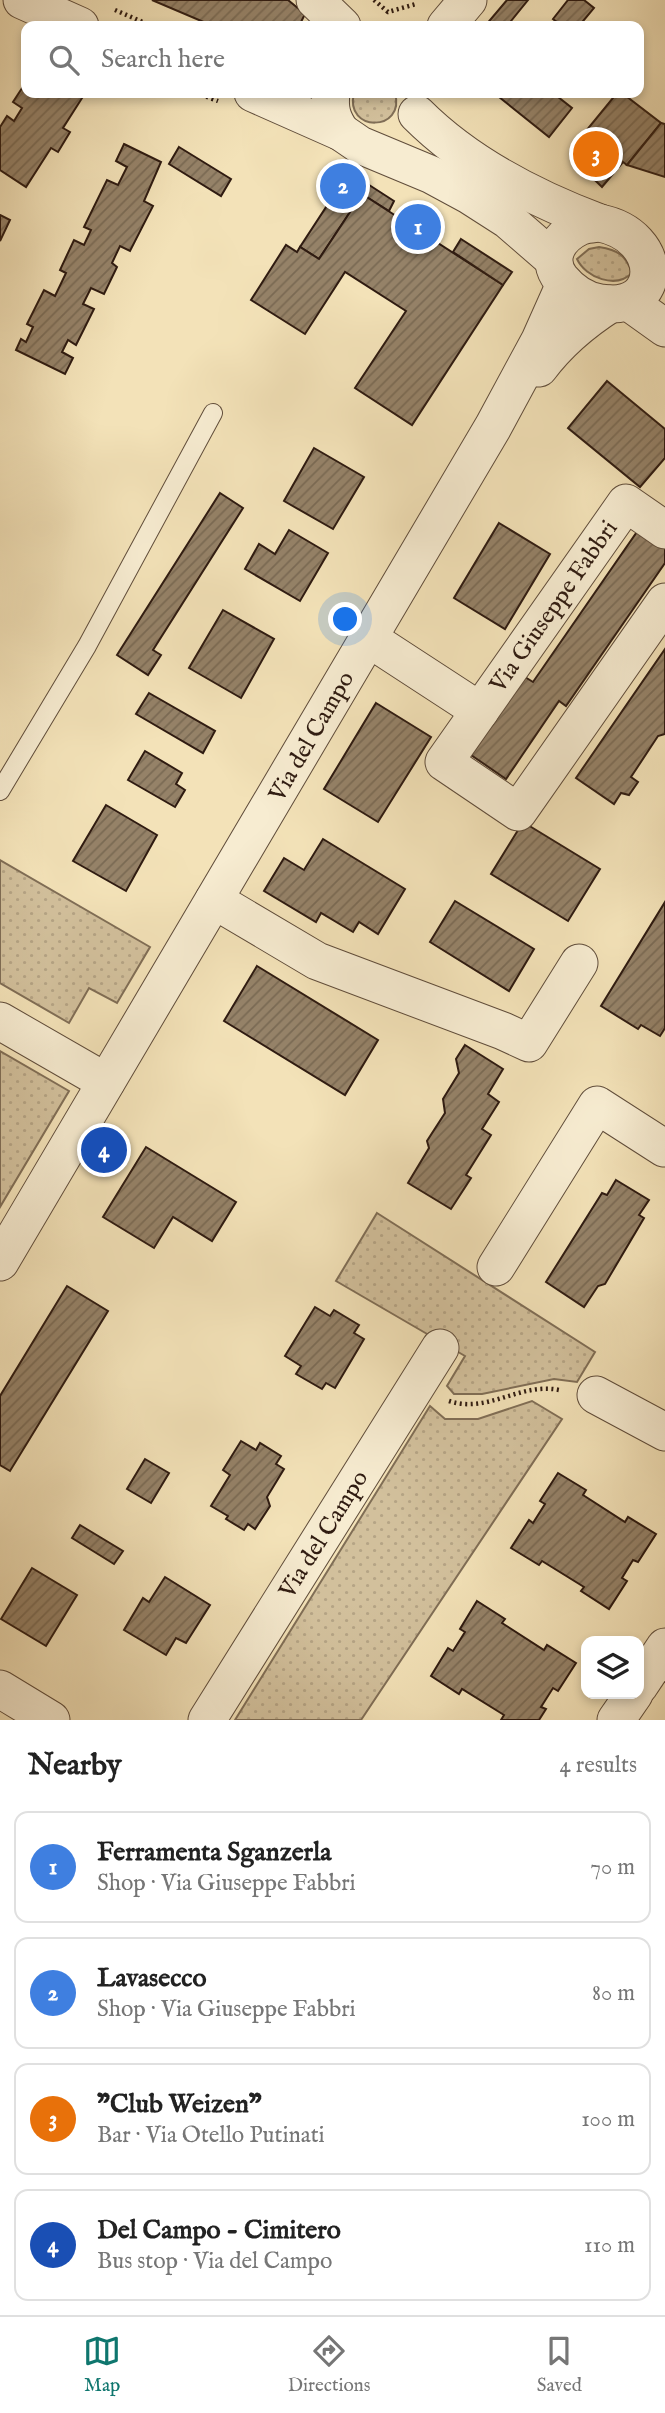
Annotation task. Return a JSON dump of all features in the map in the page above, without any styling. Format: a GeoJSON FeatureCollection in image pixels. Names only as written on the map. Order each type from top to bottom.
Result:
{"type":"FeatureCollection","features":[{"type":"Feature","properties":{"kind":"street"},"geometry":{"type":"LineString","coordinates":[[22,0],[91,16]]}},
{"type":"Feature","properties":{"kind":"street"},"geometry":{"type":"LineString","coordinates":[[315,0],[337,21]]}},
{"type":"Feature","properties":{"kind":"street"},"geometry":{"type":"LineString","coordinates":[[432,15],[468,0]]}},
{"type":"Feature","properties":{"kind":"street"},"geometry":{"type":"LineString","coordinates":[[264,98],[432,174],[508,220],[559,271],[578,295],[594,302],[648,278]]}},
{"type":"Feature","properties":{"kind":"street"},"geometry":{"type":"LineString","coordinates":[[330,98],[329,106],[334,121],[350,138],[380,146],[398,139],[409,130],[418,103]]}},
{"type":"Feature","properties":{"kind":"street"},"geometry":{"type":"LineString","coordinates":[[418,103],[433,130],[482,167],[561,208],[633,233],[665,328]]}},
{"type":"Feature","properties":{"kind":"street"},"geometry":{"type":"LineString","coordinates":[[559,271],[555,249],[565,237],[580,226],[600,223]]}},
{"type":"Feature","properties":{"kind":"street","name":"Via del Campo"},"geometry":{"type":"LineString","coordinates":[[0,1262],[494,426],[540,340],[559,271]]}},
{"type":"Feature","properties":{"kind":"street","name":"Via del Campo"},"geometry":{"type":"LineString","coordinates":[[494,426],[556,345],[583,321],[648,278]]}},
{"type":"Feature","properties":{"kind":"street","name":"Via Giuseppe Fabbri"},"geometry":{"type":"LineString","coordinates":[[664,527],[626,503],[444,762],[519,812],[665,602]]}},
{"type":"Feature","properties":{"kind":"street","name":"Via Giuseppe Fabbri"},"geometry":{"type":"LineString","coordinates":[[368,638],[480,711]]}},
{"type":"Feature","properties":{"kind":"street"},"geometry":{"type":"LineString","coordinates":[[214,901],[317,961],[529,1043],[579,962]]}},
{"type":"Feature","properties":{"kind":"street"},"geometry":{"type":"LineString","coordinates":[[0,1021],[106,1082]]}},
{"type":"Feature","properties":{"kind":"street"},"geometry":{"type":"LineString","coordinates":[[496,1268],[597,1105],[664,1148],[665,1146]]}},
{"type":"Feature","properties":{"kind":"street","name":"Via del Campo"},"geometry":{"type":"LineString","coordinates":[[207,1720],[440,1348]]}},
{"type":"Feature","properties":{"kind":"street"},"geometry":{"type":"LineString","coordinates":[[596,1395],[665,1432]]}},
{"type":"Feature","properties":{"kind":"street"},"geometry":{"type":"LineString","coordinates":[[644,1678],[665,1647]]}},
{"type":"Feature","properties":{"kind":"street"},"geometry":{"type":"LineString","coordinates":[[0,1689],[51,1720]]}},
{"type":"Feature","properties":{"kind":"street"},"geometry":{"type":"LineString","coordinates":[[617,1720],[631,1699]]}},
{"type":"Feature","properties":{"kind":"lane"},"geometry":{"type":"LineString","coordinates":[[0,790],[87,646],[213,414]]}},
{"type":"Feature","properties":{"kind":"path"},"geometry":{"type":"LineString","coordinates":[[374,0],[388,12],[432,15]]}},
{"type":"Feature","properties":{"kind":"path"},"geometry":{"type":"LineString","coordinates":[[91,16],[122,21]]}},
{"type":"Feature","properties":{"kind":"path"},"geometry":{"type":"LineString","coordinates":[[417,1385],[448,1401],[470,1405],[493,1402],[534,1388],[564,1391],[589,1406],[596,1395]]}},
{"type":"Feature","properties":{"kind":"shaded area"},"geometry":{"type":"Polygon","coordinates":[[[354,98],[395,98],[396,106],[392,115],[375,123],[365,121],[353,106],[354,98]]]}},
{"type":"Feature","properties":{"kind":"shaded area"},"geometry":{"type":"Polygon","coordinates":[[[599,247],[620,254],[632,273],[625,278],[610,281],[587,271],[577,259],[589,249],[599,247]]]}},
{"type":"Feature","properties":{"kind":"shaded area"},"geometry":{"type":"Polygon","coordinates":[[[0,860],[150,947],[117,1003],[89,988],[69,1023],[0,983],[0,860]]]}},
{"type":"Feature","properties":{"kind":"shaded area"},"geometry":{"type":"Polygon","coordinates":[[[0,1051],[69,1091],[0,1207],[0,1051]]]}},
{"type":"Feature","properties":{"kind":"shaded area"},"geometry":{"type":"Polygon","coordinates":[[[377,1213],[595,1352],[577,1382],[554,1379],[482,1394],[454,1394],[447,1386],[465,1356],[336,1281],[377,1213]]]}},
{"type":"Feature","properties":{"kind":"shaded area"},"geometry":{"type":"Polygon","coordinates":[[[532,1401],[562,1419],[361,1720],[235,1720],[430,1406],[445,1419],[478,1419],[532,1401]]]}},
{"type":"Feature","properties":{"kind":"building"},"geometry":{"type":"Polygon","coordinates":[[[152,0],[288,0],[305,14],[302,21],[201,21],[152,0]]]}},
{"type":"Feature","properties":{"kind":"building"},"geometry":{"type":"Polygon","coordinates":[[[507,0],[528,0],[511,21],[489,21],[507,0]]]}},
{"type":"Feature","properties":{"kind":"building"},"geometry":{"type":"Polygon","coordinates":[[[568,0],[584,0],[594,8],[583,21],[553,19],[568,0]]]}},
{"type":"Feature","properties":{"kind":"building"},"geometry":{"type":"Polygon","coordinates":[[[21,90],[21,98],[82,98],[63,128],[70,132],[58,152],[51,148],[26,187],[0,170],[0,127],[7,116],[14,121],[22,108],[13,102],[21,90]]]}},
{"type":"Feature","properties":{"kind":"building"},"geometry":{"type":"Polygon","coordinates":[[[500,98],[559,98],[572,108],[549,137],[500,98]]]}},
{"type":"Feature","properties":{"kind":"building"},"geometry":{"type":"Polygon","coordinates":[[[613,98],[628,98],[661,123],[627,165],[623,162],[602,187],[572,158],[591,136],[586,131],[613,98]]]}},
{"type":"Feature","properties":{"kind":"building"},"geometry":{"type":"Polygon","coordinates":[[[661,123],[665,124],[665,177],[627,165],[661,123]]]}},
{"type":"Feature","properties":{"kind":"building"},"geometry":{"type":"Polygon","coordinates":[[[124,144],[161,162],[144,201],[153,206],[130,251],[120,246],[112,263],[117,267],[104,294],[91,288],[83,304],[94,309],[76,345],[68,340],[62,352],[73,358],[65,374],[16,350],[21,339],[26,342],[33,327],[27,324],[44,290],[55,296],[66,273],[60,270],[74,240],[84,245],[91,230],[84,227],[107,180],[118,185],[127,167],[116,161],[124,144]]]}},
{"type":"Feature","properties":{"kind":"building"},"geometry":{"type":"Polygon","coordinates":[[[179,147],[231,179],[221,196],[169,164],[179,147]]]}},
{"type":"Feature","properties":{"kind":"building"},"geometry":{"type":"Polygon","coordinates":[[[349,172],[394,201],[389,211],[362,194],[319,259],[300,247],[349,172]]]}},
{"type":"Feature","properties":{"kind":"building"},"geometry":{"type":"Polygon","coordinates":[[[362,194],[503,285],[412,425],[355,388],[406,311],[345,272],[305,334],[251,300],[286,245],[297,252],[300,247],[319,259],[362,194]]]}},
{"type":"Feature","properties":{"kind":"building"},"geometry":{"type":"Polygon","coordinates":[[[0,215],[10,220],[0,241],[0,215]]]}},
{"type":"Feature","properties":{"kind":"building"},"geometry":{"type":"Polygon","coordinates":[[[461,239],[512,272],[503,285],[453,252],[461,239]]]}},
{"type":"Feature","properties":{"kind":"building"},"geometry":{"type":"Polygon","coordinates":[[[607,381],[665,429],[665,458],[640,487],[568,428],[607,381]]]}},
{"type":"Feature","properties":{"kind":"building"},"geometry":{"type":"Polygon","coordinates":[[[314,448],[364,477],[333,529],[284,501],[314,448]]]}},
{"type":"Feature","properties":{"kind":"building"},"geometry":{"type":"Polygon","coordinates":[[[220,493],[243,508],[153,650],[161,655],[148,675],[117,655],[220,493]]]}},
{"type":"Feature","properties":{"kind":"building"},"geometry":{"type":"Polygon","coordinates":[[[499,523],[550,554],[505,629],[454,598],[499,523]]]}},
{"type":"Feature","properties":{"kind":"building"},"geometry":{"type":"Polygon","coordinates":[[[639,529],[665,547],[665,563],[566,706],[559,701],[506,779],[471,755],[525,677],[533,682],[639,529]]]}},
{"type":"Feature","properties":{"kind":"building"},"geometry":{"type":"Polygon","coordinates":[[[289,530],[328,553],[300,601],[245,569],[259,544],[275,554],[289,530]]]}},
{"type":"Feature","properties":{"kind":"building"},"geometry":{"type":"Polygon","coordinates":[[[223,610],[274,639],[241,698],[189,668],[223,610]]]}},
{"type":"Feature","properties":{"kind":"building"},"geometry":{"type":"Polygon","coordinates":[[[665,649],[665,734],[658,736],[631,777],[638,782],[629,795],[621,793],[614,804],[576,778],[665,649]]]}},
{"type":"Feature","properties":{"kind":"building"},"geometry":{"type":"Polygon","coordinates":[[[149,693],[215,731],[203,753],[136,714],[149,693]]]}},
{"type":"Feature","properties":{"kind":"building"},"geometry":{"type":"Polygon","coordinates":[[[376,703],[431,737],[378,822],[324,789],[376,703]]]}},
{"type":"Feature","properties":{"kind":"building"},"geometry":{"type":"Polygon","coordinates":[[[145,751],[182,773],[176,784],[185,790],[175,807],[128,780],[145,751]]]}},
{"type":"Feature","properties":{"kind":"building"},"geometry":{"type":"Polygon","coordinates":[[[106,805],[157,835],[126,891],[73,861],[106,805]]]}},
{"type":"Feature","properties":{"kind":"building"},"geometry":{"type":"Polygon","coordinates":[[[523,822],[600,869],[568,921],[491,874],[523,822]]]}},
{"type":"Feature","properties":{"kind":"building"},"geometry":{"type":"Polygon","coordinates":[[[323,839],[405,889],[378,934],[359,922],[353,932],[321,913],[316,922],[264,891],[284,858],[304,870],[323,839]]]}},
{"type":"Feature","properties":{"kind":"building"},"geometry":{"type":"Polygon","coordinates":[[[455,901],[534,949],[509,991],[430,942],[455,901]]]}},
{"type":"Feature","properties":{"kind":"building"},"geometry":{"type":"Polygon","coordinates":[[[665,902],[665,1028],[660,1036],[641,1025],[638,1029],[601,1006],[665,902]]]}},
{"type":"Feature","properties":{"kind":"building"},"geometry":{"type":"Polygon","coordinates":[[[257,966],[378,1040],[345,1095],[224,1021],[257,966]]]}},
{"type":"Feature","properties":{"kind":"building"},"geometry":{"type":"Polygon","coordinates":[[[465,1045],[503,1069],[488,1094],[499,1102],[482,1129],[491,1135],[466,1175],[471,1178],[451,1209],[408,1183],[429,1148],[427,1141],[445,1113],[443,1099],[459,1073],[456,1059],[465,1045]]]}},
{"type":"Feature","properties":{"kind":"building"},"geometry":{"type":"Polygon","coordinates":[[[146,1147],[236,1202],[212,1241],[173,1217],[154,1248],[103,1217],[146,1147]]]}},
{"type":"Feature","properties":{"kind":"building"},"geometry":{"type":"Polygon","coordinates":[[[616,1180],[649,1200],[639,1215],[644,1218],[605,1284],[598,1286],[584,1307],[546,1282],[602,1193],[607,1195],[616,1180]]]}},
{"type":"Feature","properties":{"kind":"building"},"geometry":{"type":"Polygon","coordinates":[[[67,1286],[108,1311],[10,1471],[0,1465],[0,1396],[67,1286]]]}},
{"type":"Feature","properties":{"kind":"building"},"geometry":{"type":"Polygon","coordinates":[[[315,1307],[330,1316],[334,1310],[359,1325],[354,1333],[364,1339],[335,1388],[326,1383],[322,1389],[296,1374],[301,1366],[285,1356],[315,1307]]]}},
{"type":"Feature","properties":{"kind":"building"},"geometry":{"type":"Polygon","coordinates":[[[241,1441],[256,1450],[260,1443],[281,1456],[276,1464],[284,1469],[267,1497],[270,1506],[255,1529],[248,1524],[244,1530],[211,1506],[230,1475],[223,1470],[241,1441]]]}},
{"type":"Feature","properties":{"kind":"building"},"geometry":{"type":"Polygon","coordinates":[[[145,1459],[169,1473],[151,1503],[127,1489],[145,1459]]]}},
{"type":"Feature","properties":{"kind":"building"},"geometry":{"type":"Polygon","coordinates":[[[558,1473],[586,1490],[583,1495],[625,1522],[628,1517],[656,1534],[638,1562],[633,1560],[622,1578],[627,1581],[609,1609],[581,1591],[584,1587],[542,1561],[539,1565],[511,1548],[529,1520],[533,1523],[545,1504],[540,1501],[558,1473]]]}},
{"type":"Feature","properties":{"kind":"building"},"geometry":{"type":"Polygon","coordinates":[[[80,1525],[123,1551],[114,1564],[72,1538],[80,1525]]]}},
{"type":"Feature","properties":{"kind":"building"},"geometry":{"type":"Polygon","coordinates":[[[32,1568],[77,1595],[46,1646],[1,1619],[32,1568]]]}},
{"type":"Feature","properties":{"kind":"building"},"geometry":{"type":"Polygon","coordinates":[[[165,1577],[210,1605],[186,1643],[176,1638],[166,1655],[124,1630],[143,1598],[149,1602],[165,1577]]]}},
{"type":"Feature","properties":{"kind":"building"},"geometry":{"type":"Polygon","coordinates":[[[477,1601],[505,1619],[502,1623],[544,1650],[547,1645],[576,1663],[558,1691],[553,1688],[541,1707],[546,1709],[539,1720],[501,1720],[504,1715],[462,1689],[459,1694],[431,1676],[448,1648],[453,1651],[465,1632],[460,1629],[477,1601]]]}},
{"type":"Feature","properties":{"kind":"place","name":"\"Club Weizen\""},"geometry":{"type":"Point","coordinates":[596,154]}},
{"type":"Feature","properties":{"kind":"place","name":"Lavasecco"},"geometry":{"type":"Point","coordinates":[343,186]}},
{"type":"Feature","properties":{"kind":"place","name":"Ferramenta Sganzerla"},"geometry":{"type":"Point","coordinates":[418,227]}},
{"type":"Feature","properties":{"kind":"place","name":"Del Campo - Cimitero"},"geometry":{"type":"Point","coordinates":[104,1150]}}]}
